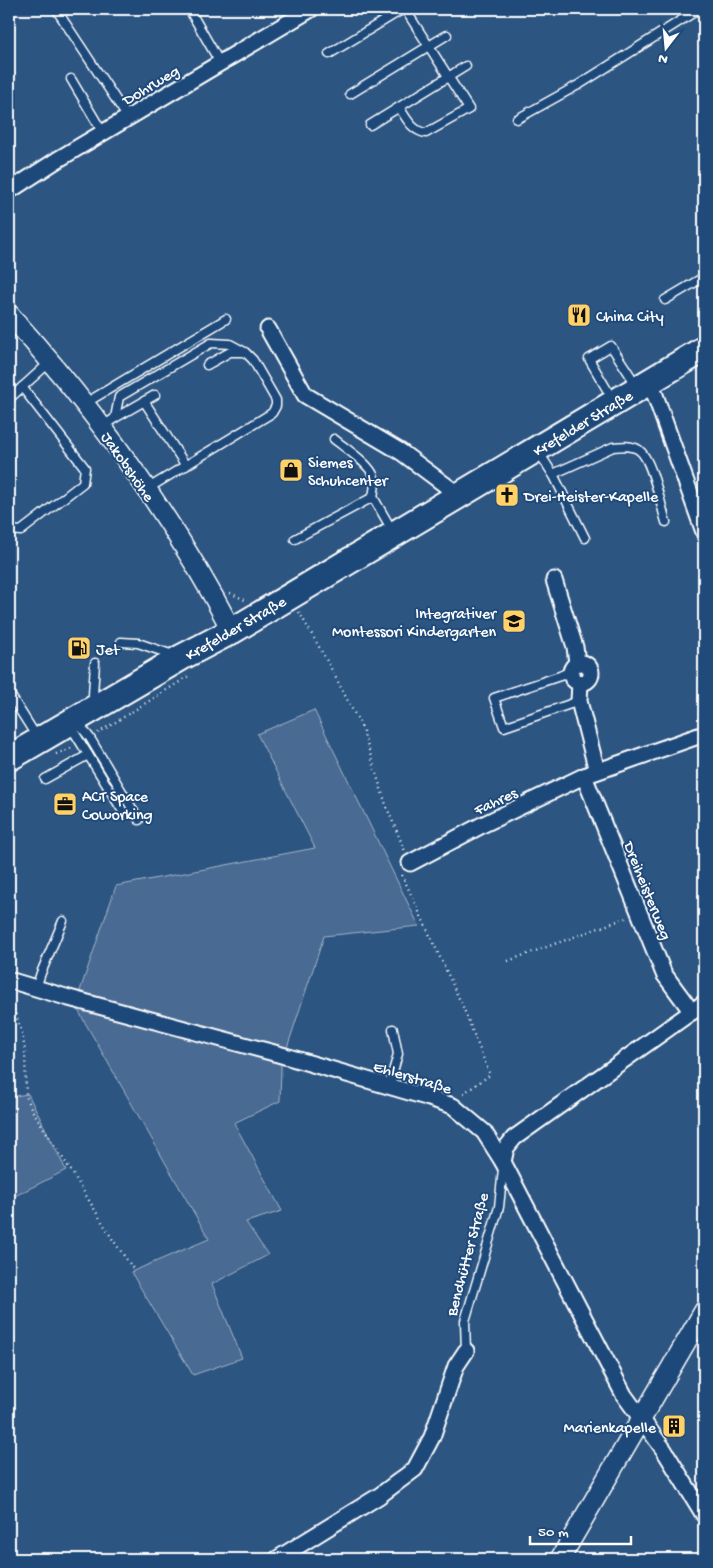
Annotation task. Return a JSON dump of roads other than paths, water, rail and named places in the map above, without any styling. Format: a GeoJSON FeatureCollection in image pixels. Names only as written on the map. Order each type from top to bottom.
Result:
{"type":"FeatureCollection","features":[{"type":"Feature","properties":{"kind":"main road","name":"Krefelder Straße"},"geometry":{"type":"LineString","coordinates":[[13,767],[190,664],[232,630],[460,496],[704,348]]}},
{"type":"Feature","properties":{"kind":"street","name":"Dohrweg"},"geometry":{"type":"LineString","coordinates":[[9,191],[311,9]]}},
{"type":"Feature","properties":{"kind":"street","name":"Jakobshöhe"},"geometry":{"type":"LineString","coordinates":[[9,314],[84,404],[108,422],[232,630]]}},
{"type":"Feature","properties":{"kind":"street"},"geometry":{"type":"LineString","coordinates":[[268,329],[305,395],[401,452],[460,496]]}},
{"type":"Feature","properties":{"kind":"street"},"geometry":{"type":"LineString","coordinates":[[643,386],[655,395],[704,532]]}},
{"type":"Feature","properties":{"kind":"street"},"geometry":{"type":"LineString","coordinates":[[554,580],[575,647],[579,702],[590,774]]}},
{"type":"Feature","properties":{"kind":"street","name":"Fahres"},"geometry":{"type":"LineString","coordinates":[[410,863],[482,825],[590,774],[704,734]]}},
{"type":"Feature","properties":{"kind":"street","name":"Dreiheisterweg"},"geometry":{"type":"LineString","coordinates":[[590,774],[639,913],[664,974],[698,1008]]}},
{"type":"Feature","properties":{"kind":"street","name":"Ehlerstraße"},"geometry":{"type":"LineString","coordinates":[[9,980],[278,1054],[453,1106],[484,1132],[504,1162],[624,1395],[664,1450],[704,1515]]}},
{"type":"Feature","properties":{"kind":"street","name":"Bendhütter Straße"},"geometry":{"type":"LineString","coordinates":[[504,1162],[506,1148],[514,1138],[698,1008]]}},
{"type":"Feature","properties":{"kind":"street"},"geometry":{"type":"LineString","coordinates":[[560,1559],[704,1311]]}},
{"type":"Feature","properties":{"kind":"street","name":"Bendhütter Straße"},"geometry":{"type":"LineString","coordinates":[[277,1559],[379,1496],[415,1469],[432,1437],[456,1366],[466,1351]]}},
{"type":"Feature","properties":{"kind":"lane"},"geometry":{"type":"LineString","coordinates":[[56,9],[128,118]]}},
{"type":"Feature","properties":{"kind":"lane"},"geometry":{"type":"LineString","coordinates":[[189,9],[220,63]]}},
{"type":"Feature","properties":{"kind":"lane"},"geometry":{"type":"LineString","coordinates":[[328,54],[404,9],[469,109],[426,133],[414,128],[399,107]]}},
{"type":"Feature","properties":{"kind":"lane"},"geometry":{"type":"LineString","coordinates":[[517,119],[580,84],[699,9]]}},
{"type":"Feature","properties":{"kind":"lane"},"geometry":{"type":"LineString","coordinates":[[350,94],[446,35]]}},
{"type":"Feature","properties":{"kind":"lane"},"geometry":{"type":"LineString","coordinates":[[370,125],[466,66]]}},
{"type":"Feature","properties":{"kind":"lane"},"geometry":{"type":"LineString","coordinates":[[71,79],[103,133]]}},
{"type":"Feature","properties":{"kind":"lane"},"geometry":{"type":"LineString","coordinates":[[665,300],[704,277]]}},
{"type":"Feature","properties":{"kind":"lane"},"geometry":{"type":"LineString","coordinates":[[84,404],[226,319]]}},
{"type":"Feature","properties":{"kind":"lane"},"geometry":{"type":"LineString","coordinates":[[108,422],[119,397],[211,343],[230,344],[245,352],[254,360],[276,400],[276,406],[272,413],[147,489]]}},
{"type":"Feature","properties":{"kind":"lane"},"geometry":{"type":"LineString","coordinates":[[614,402],[589,359],[611,346],[643,386]]}},
{"type":"Feature","properties":{"kind":"lane"},"geometry":{"type":"LineString","coordinates":[[206,365],[230,352],[245,352]]}},
{"type":"Feature","properties":{"kind":"lane"},"geometry":{"type":"LineString","coordinates":[[9,399],[50,362]]}},
{"type":"Feature","properties":{"kind":"lane"},"geometry":{"type":"LineString","coordinates":[[9,530],[21,531],[83,483],[85,468],[22,387]]}},
{"type":"Feature","properties":{"kind":"lane"},"geometry":{"type":"LineString","coordinates":[[108,422],[155,395]]}},
{"type":"Feature","properties":{"kind":"lane"},"geometry":{"type":"LineString","coordinates":[[144,401],[186,466]]}},
{"type":"Feature","properties":{"kind":"lane"},"geometry":{"type":"LineString","coordinates":[[334,440],[369,468],[374,477],[373,497],[394,534]]}},
{"type":"Feature","properties":{"kind":"lane"},"geometry":{"type":"LineString","coordinates":[[553,474],[613,446],[635,448],[648,461],[666,522]]}},
{"type":"Feature","properties":{"kind":"lane"},"geometry":{"type":"LineString","coordinates":[[537,449],[553,474],[585,538]]}},
{"type":"Feature","properties":{"kind":"lane"},"geometry":{"type":"LineString","coordinates":[[295,539],[373,497]]}},
{"type":"Feature","properties":{"kind":"lane"},"geometry":{"type":"LineString","coordinates":[[121,642],[138,643],[190,664]]}},
{"type":"Feature","properties":{"kind":"lane"},"geometry":{"type":"LineString","coordinates":[[95,663],[93,695],[82,726],[88,755],[122,810]]}},
{"type":"Feature","properties":{"kind":"lane"},"geometry":{"type":"LineString","coordinates":[[576,672],[494,698],[504,727],[579,702]]}},
{"type":"Feature","properties":{"kind":"lane"},"geometry":{"type":"LineString","coordinates":[[9,693],[44,749]]}},
{"type":"Feature","properties":{"kind":"lane"},"geometry":{"type":"LineString","coordinates":[[82,726],[138,820]]}},
{"type":"Feature","properties":{"kind":"lane"},"geometry":{"type":"LineString","coordinates":[[45,778],[88,755]]}},
{"type":"Feature","properties":{"kind":"lane"},"geometry":{"type":"LineString","coordinates":[[36,988],[64,921]]}},
{"type":"Feature","properties":{"kind":"lane"},"geometry":{"type":"LineString","coordinates":[[389,1086],[398,1054],[393,1029]]}},
{"type":"Feature","properties":{"kind":"lane","name":"Bendhütter Straße"},"geometry":{"type":"LineString","coordinates":[[466,1351],[465,1322],[499,1207],[504,1162]]}},
{"type":"Feature","properties":{"kind":"place","name":"China City"},"geometry":{"type":"Point","coordinates":[579,315]}},
{"type":"Feature","properties":{"kind":"place","name":"Siemes Schuhcenter"},"geometry":{"type":"Point","coordinates":[291,470]}},
{"type":"Feature","properties":{"kind":"place","name":"Drei-Heister-Kapelle"},"geometry":{"type":"Point","coordinates":[507,495]}},
{"type":"Feature","properties":{"kind":"place","name":"Integrativer Montessori Kindergarten"},"geometry":{"type":"Point","coordinates":[514,621]}},
{"type":"Feature","properties":{"kind":"place","name":"Jet"},"geometry":{"type":"Point","coordinates":[79,648]}},
{"type":"Feature","properties":{"kind":"place","name":"ACT Space Coworking"},"geometry":{"type":"Point","coordinates":[65,804]}},
{"type":"Feature","properties":{"kind":"place","name":"Marienkapelle"},"geometry":{"type":"Point","coordinates":[674,1426]}}]}
